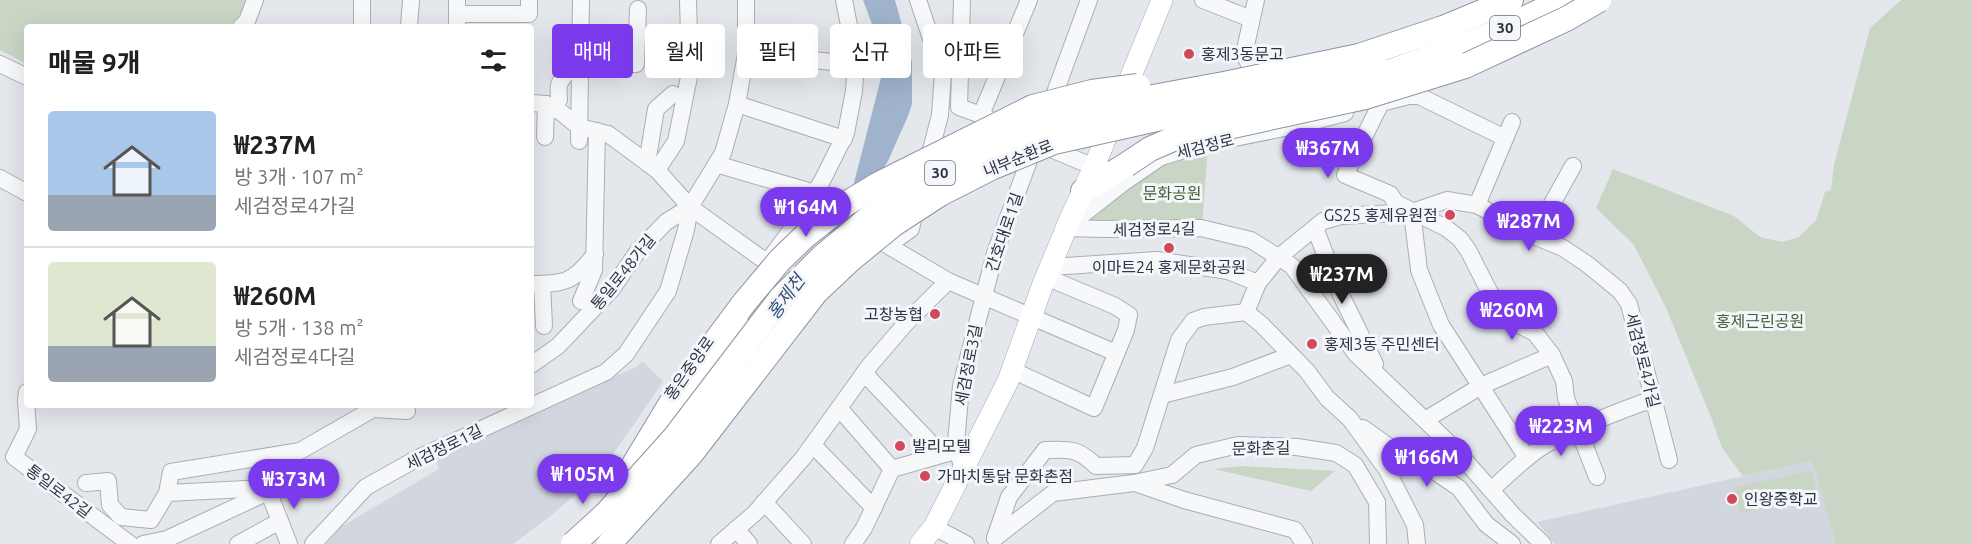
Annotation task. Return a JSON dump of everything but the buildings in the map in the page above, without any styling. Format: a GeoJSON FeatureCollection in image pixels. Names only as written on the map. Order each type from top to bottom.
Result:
{"type":"FeatureCollection","features":[{"type":"Feature","properties":{"kind":"highway","name":"내부순환로"},"geometry":{"type":"LineString","coordinates":[[609,544],[692,454],[816,292],[894,224],[940,194],[991,168],[1054,142],[1228,103],[1391,71],[1511,0]]}},
{"type":"Feature","properties":{"kind":"highway"},"geometry":{"type":"LineString","coordinates":[[1083,191],[1150,149],[1173,140],[1365,97],[1465,66],[1566,19],[1599,0]]}},
{"type":"Feature","properties":{"kind":"highway","name":"내부순환로"},"geometry":{"type":"LineString","coordinates":[[573,544],[606,514],[675,437],[781,298],[822,257],[870,218],[932,177],[984,149],[1053,121],[1131,101],[1447,39],[1499,31],[1560,2]]}},
{"type":"Feature","properties":{"kind":"highway"},"geometry":{"type":"LineString","coordinates":[[621,486],[679,390],[744,303],[780,260],[805,236],[844,205],[877,184],[1032,107],[1092,92],[1119,88],[1166,83],[1224,84]]}},
{"type":"Feature","properties":{"kind":"main road","name":"세검정로"},"geometry":{"type":"LineString","coordinates":[[920,544],[934,527],[1012,370],[1048,272],[1094,167],[1162,0]]}},
{"type":"Feature","properties":{"kind":"street"},"geometry":{"type":"LineString","coordinates":[[244,24],[255,0]]}},
{"type":"Feature","properties":{"kind":"street"},"geometry":{"type":"LineString","coordinates":[[362,0],[362,24]]}},
{"type":"Feature","properties":{"kind":"street"},"geometry":{"type":"LineString","coordinates":[[409,24],[411,0]]}},
{"type":"Feature","properties":{"kind":"street"},"geometry":{"type":"LineString","coordinates":[[457,14],[529,14],[529,0]]}},
{"type":"Feature","properties":{"kind":"street"},"geometry":{"type":"LineString","coordinates":[[580,24],[581,0]]}},
{"type":"Feature","properties":{"kind":"street"},"geometry":{"type":"LineString","coordinates":[[652,166],[676,141],[690,72],[688,0]]}},
{"type":"Feature","properties":{"kind":"street","name":"세검정로1길"},"geometry":{"type":"LineString","coordinates":[[746,0],[746,24]]}},
{"type":"Feature","properties":{"kind":"street","name":"홍은중앙로"},"geometry":{"type":"LineString","coordinates":[[844,0],[850,24]]}},
{"type":"Feature","properties":{"kind":"street"},"geometry":{"type":"LineString","coordinates":[[888,244],[911,229],[940,115],[943,74],[918,0]]}},
{"type":"Feature","properties":{"kind":"street"},"geometry":{"type":"LineString","coordinates":[[962,0],[959,107],[1094,167]]}},
{"type":"Feature","properties":{"kind":"street"},"geometry":{"type":"LineString","coordinates":[[981,115],[1029,0]]}},
{"type":"Feature","properties":{"kind":"street","name":"간호대로1길"},"geometry":{"type":"LineString","coordinates":[[983,296],[995,253],[1089,0]]}},
{"type":"Feature","properties":{"kind":"street"},"geometry":{"type":"LineString","coordinates":[[1203,0],[1251,19]]}},
{"type":"Feature","properties":{"kind":"street"},"geometry":{"type":"LineString","coordinates":[[1256,0],[1244,50],[1247,63],[1284,95],[1296,126]]}},
{"type":"Feature","properties":{"kind":"street"},"geometry":{"type":"LineString","coordinates":[[633,64],[636,64],[638,9]]}},
{"type":"Feature","properties":{"kind":"street"},"geometry":{"type":"LineString","coordinates":[[0,64],[24,76]]}},
{"type":"Feature","properties":{"kind":"street"},"geometry":{"type":"LineString","coordinates":[[545,137],[545,102],[564,78]]}},
{"type":"Feature","properties":{"kind":"street"},"geometry":{"type":"LineString","coordinates":[[579,134],[580,78]]}},
{"type":"Feature","properties":{"kind":"street","name":"세검정로1길"},"geometry":{"type":"LineString","coordinates":[[534,405],[606,372],[626,354],[668,291],[686,230],[690,207],[723,153],[741,78]]}},
{"type":"Feature","properties":{"kind":"street","name":"홍은중앙로"},"geometry":{"type":"LineString","coordinates":[[566,544],[596,516],[621,486],[670,393],[800,219],[844,139],[855,78]]}},
{"type":"Feature","properties":{"kind":"street"},"geometry":{"type":"LineString","coordinates":[[652,166],[656,110],[673,94]]}},
{"type":"Feature","properties":{"kind":"street","name":"세검정로"},"geometry":{"type":"LineString","coordinates":[[1066,228],[1123,183],[1161,157],[1200,145],[1296,126],[1409,96],[1419,96],[1505,138]]}},
{"type":"Feature","properties":{"kind":"street"},"geometry":{"type":"LineString","coordinates":[[545,102],[562,113],[579,134]]}},
{"type":"Feature","properties":{"kind":"street"},"geometry":{"type":"LineString","coordinates":[[1381,103],[1345,175],[1390,194],[1396,203],[1446,228],[1460,239],[1490,293],[1515,323],[1534,333],[1552,355],[1564,381],[1566,398],[1597,477]]}},
{"type":"Feature","properties":{"kind":"street"},"geometry":{"type":"LineString","coordinates":[[736,104],[844,139]]}},
{"type":"Feature","properties":{"kind":"street"},"geometry":{"type":"LineString","coordinates":[[1477,205],[1512,122]]}},
{"type":"Feature","properties":{"kind":"street"},"geometry":{"type":"LineString","coordinates":[[581,301],[594,270],[597,131]]}},
{"type":"Feature","properties":{"kind":"street"},"geometry":{"type":"LineString","coordinates":[[579,134],[597,131],[608,134],[652,166],[690,207],[782,273]]}},
{"type":"Feature","properties":{"kind":"street"},"geometry":{"type":"LineString","coordinates":[[716,164],[815,193],[871,235],[948,281],[1116,353]]}},
{"type":"Feature","properties":{"kind":"street"},"geometry":{"type":"LineString","coordinates":[[1534,236],[1573,166]]}},
{"type":"Feature","properties":{"kind":"street"},"geometry":{"type":"LineString","coordinates":[[0,178],[24,191]]}},
{"type":"Feature","properties":{"kind":"street","name":"홍은중앙로"},"geometry":{"type":"LineString","coordinates":[[591,544],[622,510],[654,461],[691,396],[782,273],[813,217],[815,193]]}},
{"type":"Feature","properties":{"kind":"street","name":"세검정로4가길"},"geometry":{"type":"LineString","coordinates":[[1279,257],[1323,221],[1341,216],[1412,212],[1447,200],[1477,205],[1534,236],[1563,248],[1620,291],[1629,303],[1669,460]]}},
{"type":"Feature","properties":{"kind":"street","name":"통일로48가길"},"geometry":{"type":"LineString","coordinates":[[534,363],[558,346],[612,289],[638,251],[666,222],[690,207]]}},
{"type":"Feature","properties":{"kind":"street"},"geometry":{"type":"LineString","coordinates":[[1412,212],[1417,263],[1441,325],[1527,458]]}},
{"type":"Feature","properties":{"kind":"street","name":"세검정로4길"},"geometry":{"type":"LineString","coordinates":[[1066,228],[1103,230],[1201,228],[1251,240],[1279,257],[1292,266],[1356,354],[1454,448],[1543,544]]}},
{"type":"Feature","properties":{"kind":"street"},"geometry":{"type":"LineString","coordinates":[[1315,228],[1341,295],[1365,347],[1384,380]]}},
{"type":"Feature","properties":{"kind":"street"},"geometry":{"type":"LineString","coordinates":[[543,326],[537,284],[568,281],[585,268],[595,254]]}},
{"type":"Feature","properties":{"kind":"street"},"geometry":{"type":"LineString","coordinates":[[1279,257],[1258,283],[1246,312],[1291,355],[1327,398],[1350,419],[1395,452],[1428,467],[1459,488],[1486,524],[1512,544]]}},
{"type":"Feature","properties":{"kind":"street"},"geometry":{"type":"LineString","coordinates":[[1048,272],[1156,260],[1228,271],[1258,283]]}},
{"type":"Feature","properties":{"kind":"street"},"geometry":{"type":"LineString","coordinates":[[1012,370],[1094,408],[1126,330],[1129,315],[1048,272]]}},
{"type":"Feature","properties":{"kind":"street"},"geometry":{"type":"LineString","coordinates":[[719,544],[764,502],[813,444],[864,373],[908,322],[948,281]]}},
{"type":"Feature","properties":{"kind":"street","name":"세검정로3길"},"geometry":{"type":"LineString","coordinates":[[963,471],[950,452],[956,443],[961,386],[983,296]]}},
{"type":"Feature","properties":{"kind":"street","name":"문화촌길"},"geometry":{"type":"LineString","coordinates":[[991,541],[1010,497],[1045,450],[1067,449],[1085,454],[1096,465],[1135,465],[1145,448],[1179,340],[1193,321],[1204,317],[1246,312]]}},
{"type":"Feature","properties":{"kind":"street"},"geometry":{"type":"LineString","coordinates":[[1162,395],[1233,377],[1291,355]]}},
{"type":"Feature","properties":{"kind":"street"},"geometry":{"type":"LineString","coordinates":[[1425,420],[1481,386],[1552,355]]}},
{"type":"Feature","properties":{"kind":"street"},"geometry":{"type":"LineString","coordinates":[[864,373],[950,452]]}},
{"type":"Feature","properties":{"kind":"street"},"geometry":{"type":"LineString","coordinates":[[1491,490],[1527,458],[1545,446],[1615,413],[1653,399]]}},
{"type":"Feature","properties":{"kind":"street","name":"통일로42길"},"geometry":{"type":"LineString","coordinates":[[27,408],[28,429],[14,457],[130,544]]}},
{"type":"Feature","properties":{"kind":"street","name":"세검정로1길"},"geometry":{"type":"LineString","coordinates":[[313,544],[366,487],[416,459],[527,408]]}},
{"type":"Feature","properties":{"kind":"street"},"geometry":{"type":"LineString","coordinates":[[839,408],[892,469]]}},
{"type":"Feature","properties":{"kind":"street"},"geometry":{"type":"LineString","coordinates":[[86,483],[108,481],[110,505],[121,517],[151,520],[167,493],[171,472],[300,452],[373,410],[407,411]]}},
{"type":"Feature","properties":{"kind":"street"},"geometry":{"type":"LineString","coordinates":[[1350,419],[1388,470],[1415,525],[1417,544]]}},
{"type":"Feature","properties":{"kind":"street"},"geometry":{"type":"LineString","coordinates":[[813,444],[874,508]]}},
{"type":"Feature","properties":{"kind":"street","name":"문화촌길"},"geometry":{"type":"LineString","coordinates":[[991,541],[1053,493],[1134,483],[1172,475],[1196,455],[1238,445],[1297,447],[1336,453],[1355,465],[1377,502],[1378,544]]}},
{"type":"Feature","properties":{"kind":"street"},"geometry":{"type":"LineString","coordinates":[[853,544],[864,528],[892,469],[950,452]]}},
{"type":"Feature","properties":{"kind":"street"},"geometry":{"type":"LineString","coordinates":[[1134,483],[1184,500],[1295,530],[1304,544]]}},
{"type":"Feature","properties":{"kind":"street"},"geometry":{"type":"LineString","coordinates":[[167,493],[268,490]]}},
{"type":"Feature","properties":{"kind":"street"},"geometry":{"type":"LineString","coordinates":[[268,490],[289,544]]}},
{"type":"Feature","properties":{"kind":"street"},"geometry":{"type":"LineString","coordinates":[[143,544],[166,539],[268,490]]}},
{"type":"Feature","properties":{"kind":"street"},"geometry":{"type":"LineString","coordinates":[[764,502],[803,544]]}},
{"type":"Feature","properties":{"kind":"street"},"geometry":{"type":"LineString","coordinates":[[238,544],[280,521]]}},
{"type":"Feature","properties":{"kind":"street"},"geometry":{"type":"LineString","coordinates":[[934,527],[966,544]]}},
{"type":"Feature","properties":{"kind":"street"},"geometry":{"type":"LineString","coordinates":[[736,529],[749,544]]}},
{"type":"Feature","properties":{"kind":"shaded area"},"geometry":{"type":"Polygon","coordinates":[[[642,361],[663,381],[637,420],[598,475],[513,544],[326,544],[339,528],[439,469],[435,457],[638,366],[642,361]]]}},
{"type":"Feature","properties":{"kind":"shaded area","name":"인왕중학교"},"geometry":{"type":"Polygon","coordinates":[[[1812,461],[1836,544],[1555,544],[1537,522],[1812,461]]]}},
{"type":"Feature","properties":{"kind":"green space"},"geometry":{"type":"Polygon","coordinates":[[[0,0],[248,0],[242,16],[231,24],[24,24],[24,62],[0,50],[0,0]]]}},
{"type":"Feature","properties":{"kind":"green space","name":"홍제근린공원"},"geometry":{"type":"Polygon","coordinates":[[[1901,0],[1972,0],[1972,544],[1836,544],[1812,461],[1743,476],[1722,448],[1666,308],[1634,245],[1596,208],[1613,169],[1734,216],[1760,237],[1782,242],[1799,237],[1816,220],[1825,192],[1831,190],[1834,165],[1870,28],[1901,0]]]}},
{"type":"Feature","properties":{"kind":"green space","name":"문화공원"},"geometry":{"type":"Polygon","coordinates":[[[1208,146],[1202,226],[1072,226],[1162,159],[1208,146]]]}},
{"type":"Feature","properties":{"kind":"green space"},"geometry":{"type":"Polygon","coordinates":[[[1241,466],[1335,471],[1311,491],[1214,469],[1241,466]]]}},
{"type":"Feature","properties":{"kind":"green space"},"geometry":{"type":"Polygon","coordinates":[[[1812,471],[1817,497],[1740,513],[1734,487],[1812,471]]]}},
{"type":"Feature","properties":{"kind":"water"},"geometry":{"type":"Polygon","coordinates":[[[863,0],[895,0],[902,24],[872,24],[863,0]]]}},
{"type":"Feature","properties":{"kind":"water","name":"홍제천"},"geometry":{"type":"Polygon","coordinates":[[[911,58],[912,104],[888,161],[796,301],[640,484],[775,313],[848,206],[881,78],[911,78],[911,58]]]}},
{"type":"Feature","properties":{"kind":"place","name":"홍제3동문고"},"geometry":{"type":"Point","coordinates":[1189,54]}},
{"type":"Feature","properties":{"kind":"place","name":"GS25 홍제유원점"},"geometry":{"type":"Point","coordinates":[1450,215]}},
{"type":"Feature","properties":{"kind":"place","name":"이마트24 홍제문화공원"},"geometry":{"type":"Point","coordinates":[1169,248]}},
{"type":"Feature","properties":{"kind":"place","name":"고창농협"},"geometry":{"type":"Point","coordinates":[935,314]}},
{"type":"Feature","properties":{"kind":"place","name":"홍제3동 주민센터"},"geometry":{"type":"Point","coordinates":[1312,344]}},
{"type":"Feature","properties":{"kind":"place","name":"발리모텔"},"geometry":{"type":"Point","coordinates":[900,446]}},
{"type":"Feature","properties":{"kind":"place","name":"가마치통닭 문화촌점"},"geometry":{"type":"Point","coordinates":[925,476]}},
{"type":"Feature","properties":{"kind":"place","name":"인왕중학교"},"geometry":{"type":"Point","coordinates":[1732,499]}}]}
